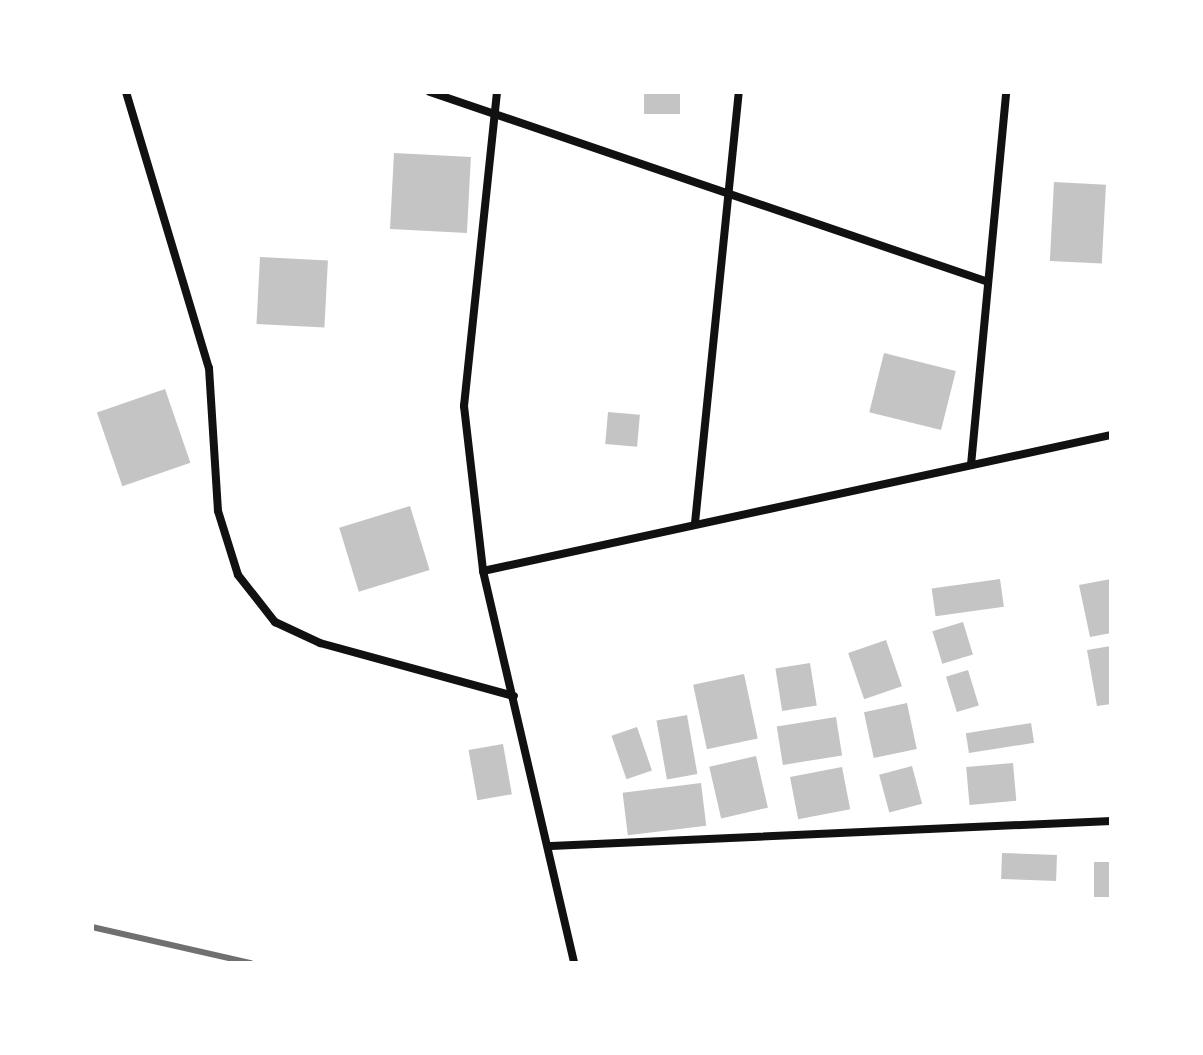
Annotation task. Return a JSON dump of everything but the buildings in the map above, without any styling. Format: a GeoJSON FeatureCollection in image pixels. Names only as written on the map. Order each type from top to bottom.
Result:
{"type":"FeatureCollection","features":[{"type":"Feature","properties":{"kind":"street"},"geometry":{"type":"LineString","coordinates":[[126,92],[209,368],[218,511],[238,575],[275,622],[320,643],[514,696]]}},
{"type":"Feature","properties":{"kind":"street"},"geometry":{"type":"LineString","coordinates":[[430,92],[495,111],[728,198],[988,282]]}},
{"type":"Feature","properties":{"kind":"street"},"geometry":{"type":"LineString","coordinates":[[497,92],[464,406],[483,571],[551,846],[574,963]]}},
{"type":"Feature","properties":{"kind":"street"},"geometry":{"type":"LineString","coordinates":[[695,523],[739,92]]}},
{"type":"Feature","properties":{"kind":"street"},"geometry":{"type":"LineString","coordinates":[[971,465],[1006,92]]}},
{"type":"Feature","properties":{"kind":"street"},"geometry":{"type":"LineString","coordinates":[[483,571],[1111,435]]}},
{"type":"Feature","properties":{"kind":"street"},"geometry":{"type":"LineString","coordinates":[[551,846],[1111,821]]}},
{"type":"Feature","properties":{"kind":"railway"},"geometry":{"type":"LineString","coordinates":[[92,927],[251,963]]}}]}
